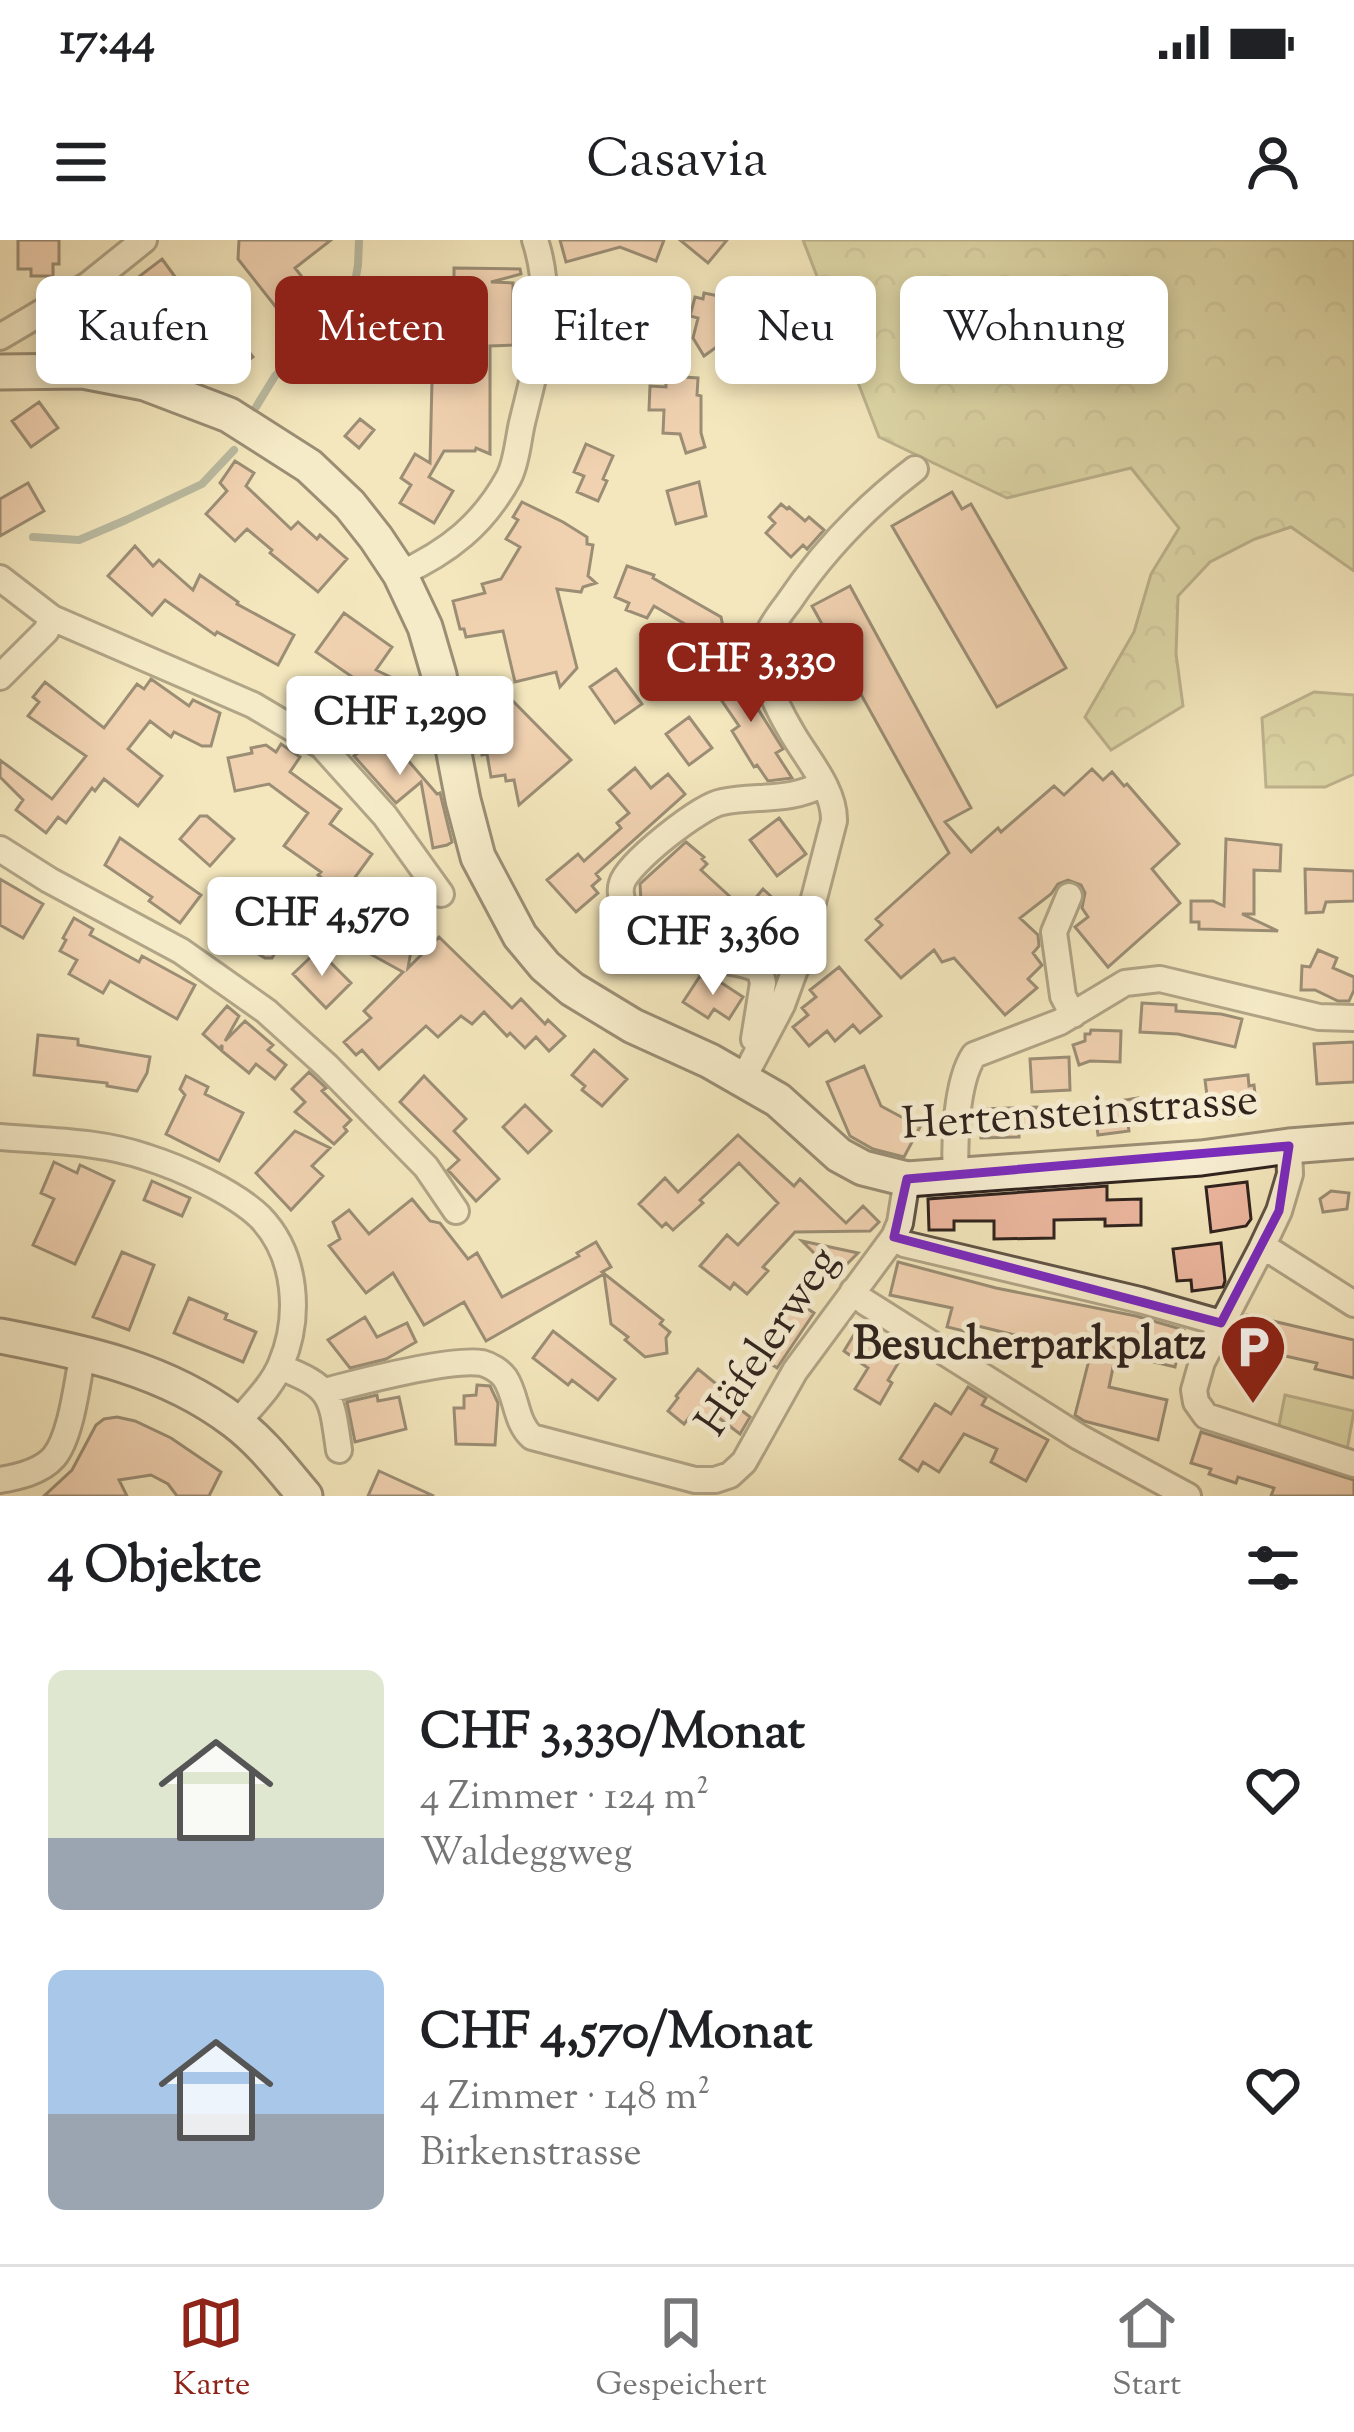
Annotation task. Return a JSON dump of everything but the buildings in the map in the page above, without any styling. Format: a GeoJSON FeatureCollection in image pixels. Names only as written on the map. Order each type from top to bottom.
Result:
{"type":"FeatureCollection","features":[{"type":"Feature","properties":{"kind":"street"},"geometry":{"type":"LineString","coordinates":[[0,337],[88,285],[144,240]]}},
{"type":"Feature","properties":{"kind":"street"},"geometry":{"type":"LineString","coordinates":[[400,574],[455,544],[510,474],[544,332],[544,280],[535,240]]}},
{"type":"Feature","properties":{"kind":"street","name":"Hertensteinstrasse"},"geometry":{"type":"LineString","coordinates":[[0,373],[83,371],[145,383],[229,415],[309,466],[350,506],[400,574],[425,627],[478,857],[520,936],[572,989],[633,1026],[710,1060],[778,1100],[839,1155],[863,1168],[907,1179],[1201,1158],[1354,1141]]}},
{"type":"Feature","properties":{"kind":"street"},"geometry":{"type":"LineString","coordinates":[[743,1079],[782,1005],[797,964],[835,806],[771,692],[767,636],[830,546],[915,469]]}},
{"type":"Feature","properties":{"kind":"street"},"geometry":{"type":"LineString","coordinates":[[0,578],[52,618],[253,705],[322,746],[385,816],[441,894]]}},
{"type":"Feature","properties":{"kind":"street"},"geometry":{"type":"LineString","coordinates":[[0,677],[46,631],[52,618]]}},
{"type":"Feature","properties":{"kind":"street"},"geometry":{"type":"LineString","coordinates":[[761,1044],[754,1039],[763,983],[760,971],[751,964],[683,950],[628,913],[620,895],[622,878],[706,807],[809,791],[822,784]]}},
{"type":"Feature","properties":{"kind":"street"},"geometry":{"type":"LineString","coordinates":[[0,848],[181,951],[266,1011],[426,1167],[456,1211]]}},
{"type":"Feature","properties":{"kind":"street"},"geometry":{"type":"LineString","coordinates":[[1069,896],[1054,932],[1063,996],[1073,1015]]}},
{"type":"Feature","properties":{"kind":"street"},"geometry":{"type":"LineString","coordinates":[[956,1176],[954,1149],[966,1067],[974,1055],[1073,1015],[1125,983],[1160,979],[1319,1017],[1354,1018]]}},
{"type":"Feature","properties":{"kind":"street"},"geometry":{"type":"LineString","coordinates":[[0,1137],[89,1145],[147,1157],[197,1178],[260,1218],[280,1244],[291,1282],[292,1327],[280,1367],[237,1423]]}},
{"type":"Feature","properties":{"kind":"street"},"geometry":{"type":"LineString","coordinates":[[1289,1146],[1290,1174],[1279,1211],[1202,1362],[1194,1390],[1196,1402],[1206,1416],[1354,1464]]}},
{"type":"Feature","properties":{"kind":"street","name":"Häfelerweg"},"geometry":{"type":"LineString","coordinates":[[326,1391],[478,1362],[504,1377],[532,1437],[695,1480],[730,1475],[744,1462],[795,1371],[894,1237],[907,1179]]}},
{"type":"Feature","properties":{"kind":"street","name":"Häfelerweg"},"geometry":{"type":"LineString","coordinates":[[894,1237],[904,1244],[1222,1323]]}},
{"type":"Feature","properties":{"kind":"street"},"geometry":{"type":"LineString","coordinates":[[1262,1249],[1354,1304]]}},
{"type":"Feature","properties":{"kind":"street"},"geometry":{"type":"LineString","coordinates":[[853,1291],[1079,1437],[1188,1496]]}},
{"type":"Feature","properties":{"kind":"street"},"geometry":{"type":"LineString","coordinates":[[0,1336],[153,1374],[237,1423],[305,1496]]}},
{"type":"Feature","properties":{"kind":"street"},"geometry":{"type":"LineString","coordinates":[[0,1480],[23,1476],[52,1460],[64,1437],[83,1353]]}},
{"type":"Feature","properties":{"kind":"street"},"geometry":{"type":"LineString","coordinates":[[280,1367],[314,1380],[326,1391],[339,1450]]}},
{"type":"Feature","properties":{"kind":"highlighted area"},"geometry":{"type":"Polygon","coordinates":[[[1289,1146],[1279,1211],[1221,1323],[894,1237],[907,1179],[1289,1146]]]}},
{"type":"Feature","properties":{"kind":"green space"},"geometry":{"type":"Polygon","coordinates":[[[803,240],[1354,240],[1354,571],[1291,527],[1210,562],[1178,596],[1176,654],[1183,706],[1111,750],[1085,717],[1134,632],[1151,574],[1179,528],[1131,468],[1007,498],[879,437],[859,384],[876,384],[876,276],[817,276],[803,240]]]}},
{"type":"Feature","properties":{"kind":"green space"},"geometry":{"type":"Polygon","coordinates":[[[1314,692],[1354,695],[1354,774],[1325,787],[1266,787],[1262,718],[1314,692]]]}},
{"type":"Feature","properties":{"kind":"green space"},"geometry":{"type":"Polygon","coordinates":[[[1285,1395],[1354,1411],[1346,1455],[1277,1435],[1285,1395]]]}},
{"type":"Feature","properties":{"kind":"waterway"},"geometry":{"type":"LineString","coordinates":[[256,407],[275,376],[353,294],[359,240]]}},
{"type":"Feature","properties":{"kind":"waterway"},"geometry":{"type":"LineString","coordinates":[[33,537],[79,540],[126,520],[202,484],[234,450]]}},
{"type":"Feature","properties":{"kind":"place","name":"Besucherparkplatz"},"geometry":{"type":"Point","coordinates":[1253,1406]}}]}
